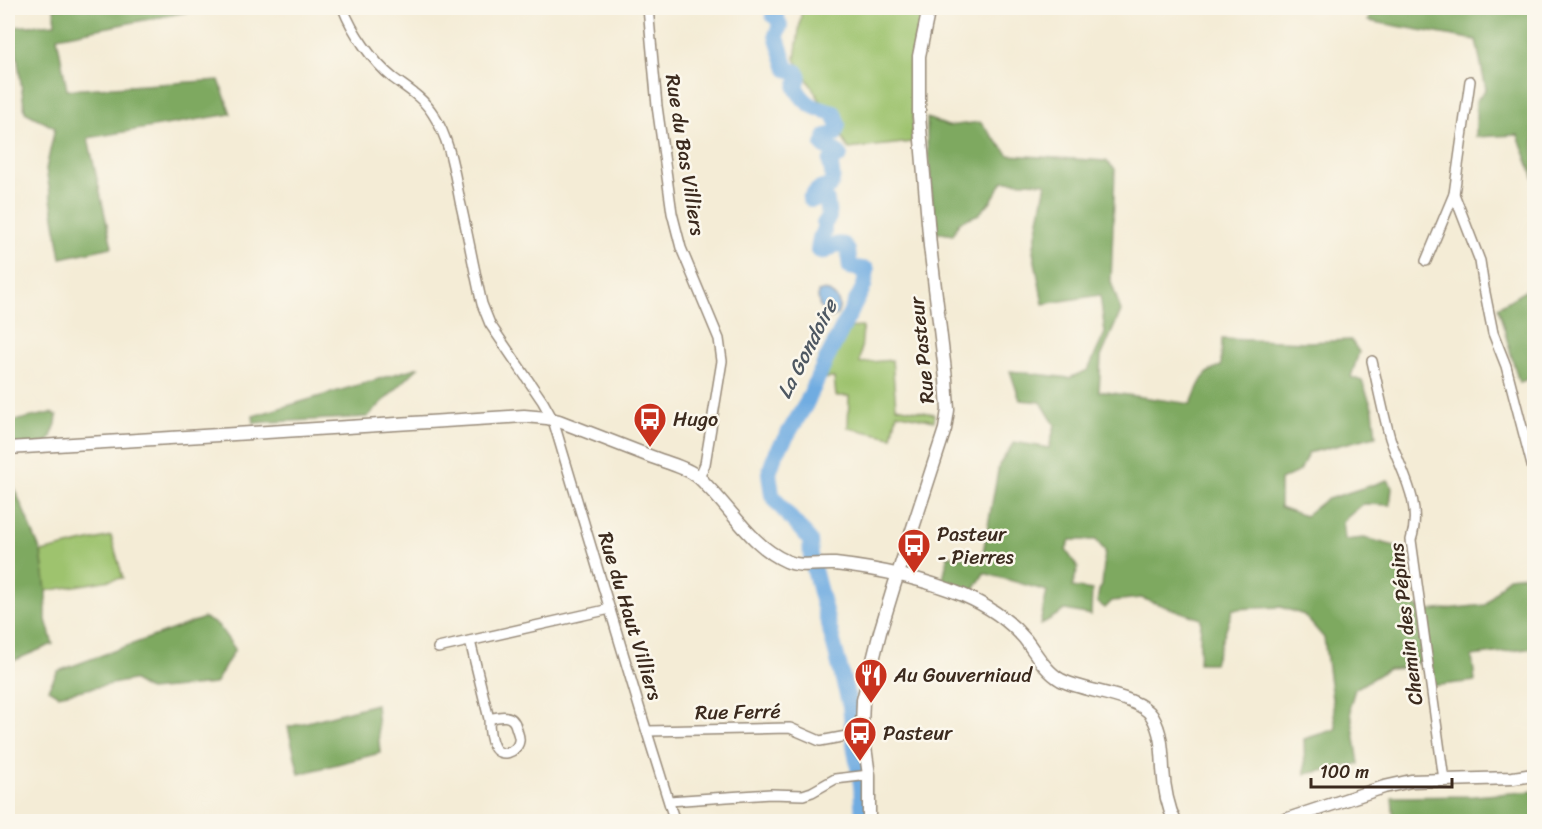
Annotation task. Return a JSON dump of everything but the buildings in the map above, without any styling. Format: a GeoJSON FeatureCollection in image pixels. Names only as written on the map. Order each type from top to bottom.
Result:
{"type":"FeatureCollection","features":[{"type":"Feature","properties":{"kind":"street","name":"Rue du Haut Villiers"},"geometry":{"type":"LineString","coordinates":[[344,8],[355,32],[372,56],[391,76],[417,94],[433,113],[444,135],[452,161],[482,304],[490,324],[553,420],[675,822]]}},
{"type":"Feature","properties":{"kind":"street","name":"Rue du Bas Villiers"},"geometry":{"type":"LineString","coordinates":[[648,8],[657,106],[672,213],[681,248],[719,339],[722,361],[705,464],[699,478]]}},
{"type":"Feature","properties":{"kind":"street","name":"Rue Pasteur"},"geometry":{"type":"LineString","coordinates":[[869,822],[856,734],[880,632],[945,429],[948,411],[924,191],[919,116],[919,56],[929,8]]}},
{"type":"Feature","properties":{"kind":"street"},"geometry":{"type":"LineString","coordinates":[[1426,261],[1454,194],[1470,81]]}},
{"type":"Feature","properties":{"kind":"street"},"geometry":{"type":"LineString","coordinates":[[1454,194],[1480,261],[1493,333],[1506,366],[1534,473]]}},
{"type":"Feature","properties":{"kind":"street","name":"Chemin des Pépins"},"geometry":{"type":"LineString","coordinates":[[1372,362],[1391,439],[1410,491],[1414,513],[1415,528],[1411,540],[1444,780]]}},
{"type":"Feature","properties":{"kind":"street"},"geometry":{"type":"LineString","coordinates":[[8,448],[524,416],[553,420],[692,472],[746,530],[768,550],[788,562],[836,564],[898,575],[933,584],[965,596],[991,609],[1008,622],[1050,671],[1060,679],[1136,702],[1151,714],[1158,729],[1163,749],[1168,808],[1174,822]]}},
{"type":"Feature","properties":{"kind":"street"},"geometry":{"type":"LineString","coordinates":[[438,648],[610,609]]}},
{"type":"Feature","properties":{"kind":"street"},"geometry":{"type":"LineString","coordinates":[[470,641],[489,719]]}},
{"type":"Feature","properties":{"kind":"street","name":"Rue Ferré"},"geometry":{"type":"LineString","coordinates":[[647,731],[790,728],[819,741],[856,734]]}},
{"type":"Feature","properties":{"kind":"street"},"geometry":{"type":"LineString","coordinates":[[669,801],[771,794],[803,795],[835,779],[862,775]]}},
{"type":"Feature","properties":{"kind":"street"},"geometry":{"type":"LineString","coordinates":[[1279,822],[1384,787],[1411,781],[1513,778],[1534,775]]}},
{"type":"Feature","properties":{"kind":"green space"},"geometry":{"type":"Polygon","coordinates":[[[54,8],[207,8],[57,37],[67,90],[219,80],[231,114],[88,138],[112,247],[61,258],[46,169],[55,128],[25,112],[13,27],[55,24],[54,8]]]}},
{"type":"Feature","properties":{"kind":"green space"},"geometry":{"type":"Polygon","coordinates":[[[802,8],[923,8],[915,40],[912,142],[849,149],[795,59],[802,8]]]}},
{"type":"Feature","properties":{"kind":"green space"},"geometry":{"type":"Polygon","coordinates":[[[1372,8],[1534,8],[1534,179],[1518,135],[1476,137],[1476,101],[1486,89],[1476,40],[1368,21],[1372,8]]]}},
{"type":"Feature","properties":{"kind":"green space"},"geometry":{"type":"Polygon","coordinates":[[[927,118],[948,126],[980,122],[1009,155],[1106,161],[1115,169],[1111,282],[1121,311],[1101,357],[1099,391],[1191,404],[1205,376],[1221,366],[1222,339],[1307,342],[1351,340],[1359,352],[1351,377],[1362,381],[1373,410],[1376,436],[1308,453],[1300,471],[1280,480],[1280,507],[1305,516],[1325,500],[1388,480],[1392,487],[1390,505],[1363,504],[1343,521],[1345,540],[1364,538],[1395,546],[1405,563],[1399,589],[1414,605],[1427,611],[1485,605],[1508,577],[1534,574],[1534,648],[1472,656],[1475,681],[1431,686],[1421,661],[1406,668],[1388,669],[1355,689],[1350,706],[1359,764],[1305,774],[1304,739],[1336,729],[1324,638],[1304,615],[1281,607],[1233,609],[1214,663],[1199,663],[1201,619],[1141,598],[1112,601],[1105,608],[1097,602],[1102,586],[1105,551],[1096,540],[1070,540],[1066,550],[1078,568],[1072,587],[1092,590],[1091,615],[1065,610],[1040,625],[1047,591],[984,573],[968,600],[941,588],[948,556],[982,558],[999,465],[1014,442],[1049,448],[1055,425],[1041,402],[1020,400],[1010,371],[1069,378],[1088,370],[1105,333],[1100,295],[1043,304],[1033,251],[1046,183],[1003,181],[991,201],[979,214],[959,222],[953,235],[935,232],[927,118]]]}},
{"type":"Feature","properties":{"kind":"green space"},"geometry":{"type":"Polygon","coordinates":[[[1534,277],[1534,376],[1519,383],[1498,307],[1525,291],[1534,277]]]}},
{"type":"Feature","properties":{"kind":"green space"},"geometry":{"type":"Polygon","coordinates":[[[863,327],[860,363],[892,360],[896,407],[935,414],[934,421],[897,413],[892,437],[848,428],[849,396],[836,396],[834,378],[819,379],[845,328],[863,327]]]}},
{"type":"Feature","properties":{"kind":"green space"},"geometry":{"type":"Polygon","coordinates":[[[419,367],[367,417],[254,423],[253,416],[419,367]]]}},
{"type":"Feature","properties":{"kind":"green space"},"geometry":{"type":"Polygon","coordinates":[[[51,413],[57,416],[49,441],[8,452],[8,422],[51,413]]]}},
{"type":"Feature","properties":{"kind":"green space"},"geometry":{"type":"Polygon","coordinates":[[[13,485],[41,552],[46,591],[46,620],[53,644],[8,663],[8,486],[13,485]]]}},
{"type":"Feature","properties":{"kind":"green space"},"geometry":{"type":"Polygon","coordinates":[[[111,536],[123,578],[46,591],[41,552],[111,536]]]}},
{"type":"Feature","properties":{"kind":"green space"},"geometry":{"type":"Polygon","coordinates":[[[204,618],[218,625],[235,649],[215,684],[149,690],[132,680],[58,695],[48,689],[58,671],[204,618]]]}},
{"type":"Feature","properties":{"kind":"green space"},"geometry":{"type":"Polygon","coordinates":[[[376,704],[380,753],[299,774],[288,727],[376,704]]]}},
{"type":"Feature","properties":{"kind":"green space"},"geometry":{"type":"Polygon","coordinates":[[[1534,791],[1534,821],[1394,821],[1392,797],[1474,796],[1534,791]]]}},
{"type":"Feature","properties":{"kind":"water"},"geometry":{"type":"Polygon","coordinates":[[[825,290],[832,294],[839,303],[837,315],[830,318],[820,307],[818,300],[818,292],[825,290]]]}},
{"type":"Feature","properties":{"kind":"waterway","name":"La Gondoire"},"geometry":{"type":"LineString","coordinates":[[776,8],[773,15],[780,26],[776,35],[787,69],[797,72],[799,76],[796,88],[803,99],[812,105],[834,113],[838,125],[835,134],[826,136],[823,145],[840,155],[830,162],[832,177],[830,186],[816,191],[810,199],[823,198],[827,201],[829,217],[824,224],[824,233],[820,238],[818,250],[825,251],[839,244],[844,245],[848,251],[850,267],[867,270],[864,286],[806,404],[775,455],[769,473],[772,495],[810,540],[811,558],[850,706],[861,785],[863,822]]}},
{"type":"Feature","properties":{"kind":"place","name":"Hugo"},"geometry":{"type":"Point","coordinates":[650,448]}},
{"type":"Feature","properties":{"kind":"place","name":"Pasteur - Pierres"},"geometry":{"type":"Point","coordinates":[914,574]}},
{"type":"Feature","properties":{"kind":"place","name":"Au Gouverniaud"},"geometry":{"type":"Point","coordinates":[871,704]}},
{"type":"Feature","properties":{"kind":"place","name":"Pasteur"},"geometry":{"type":"Point","coordinates":[860,762]}}]}
